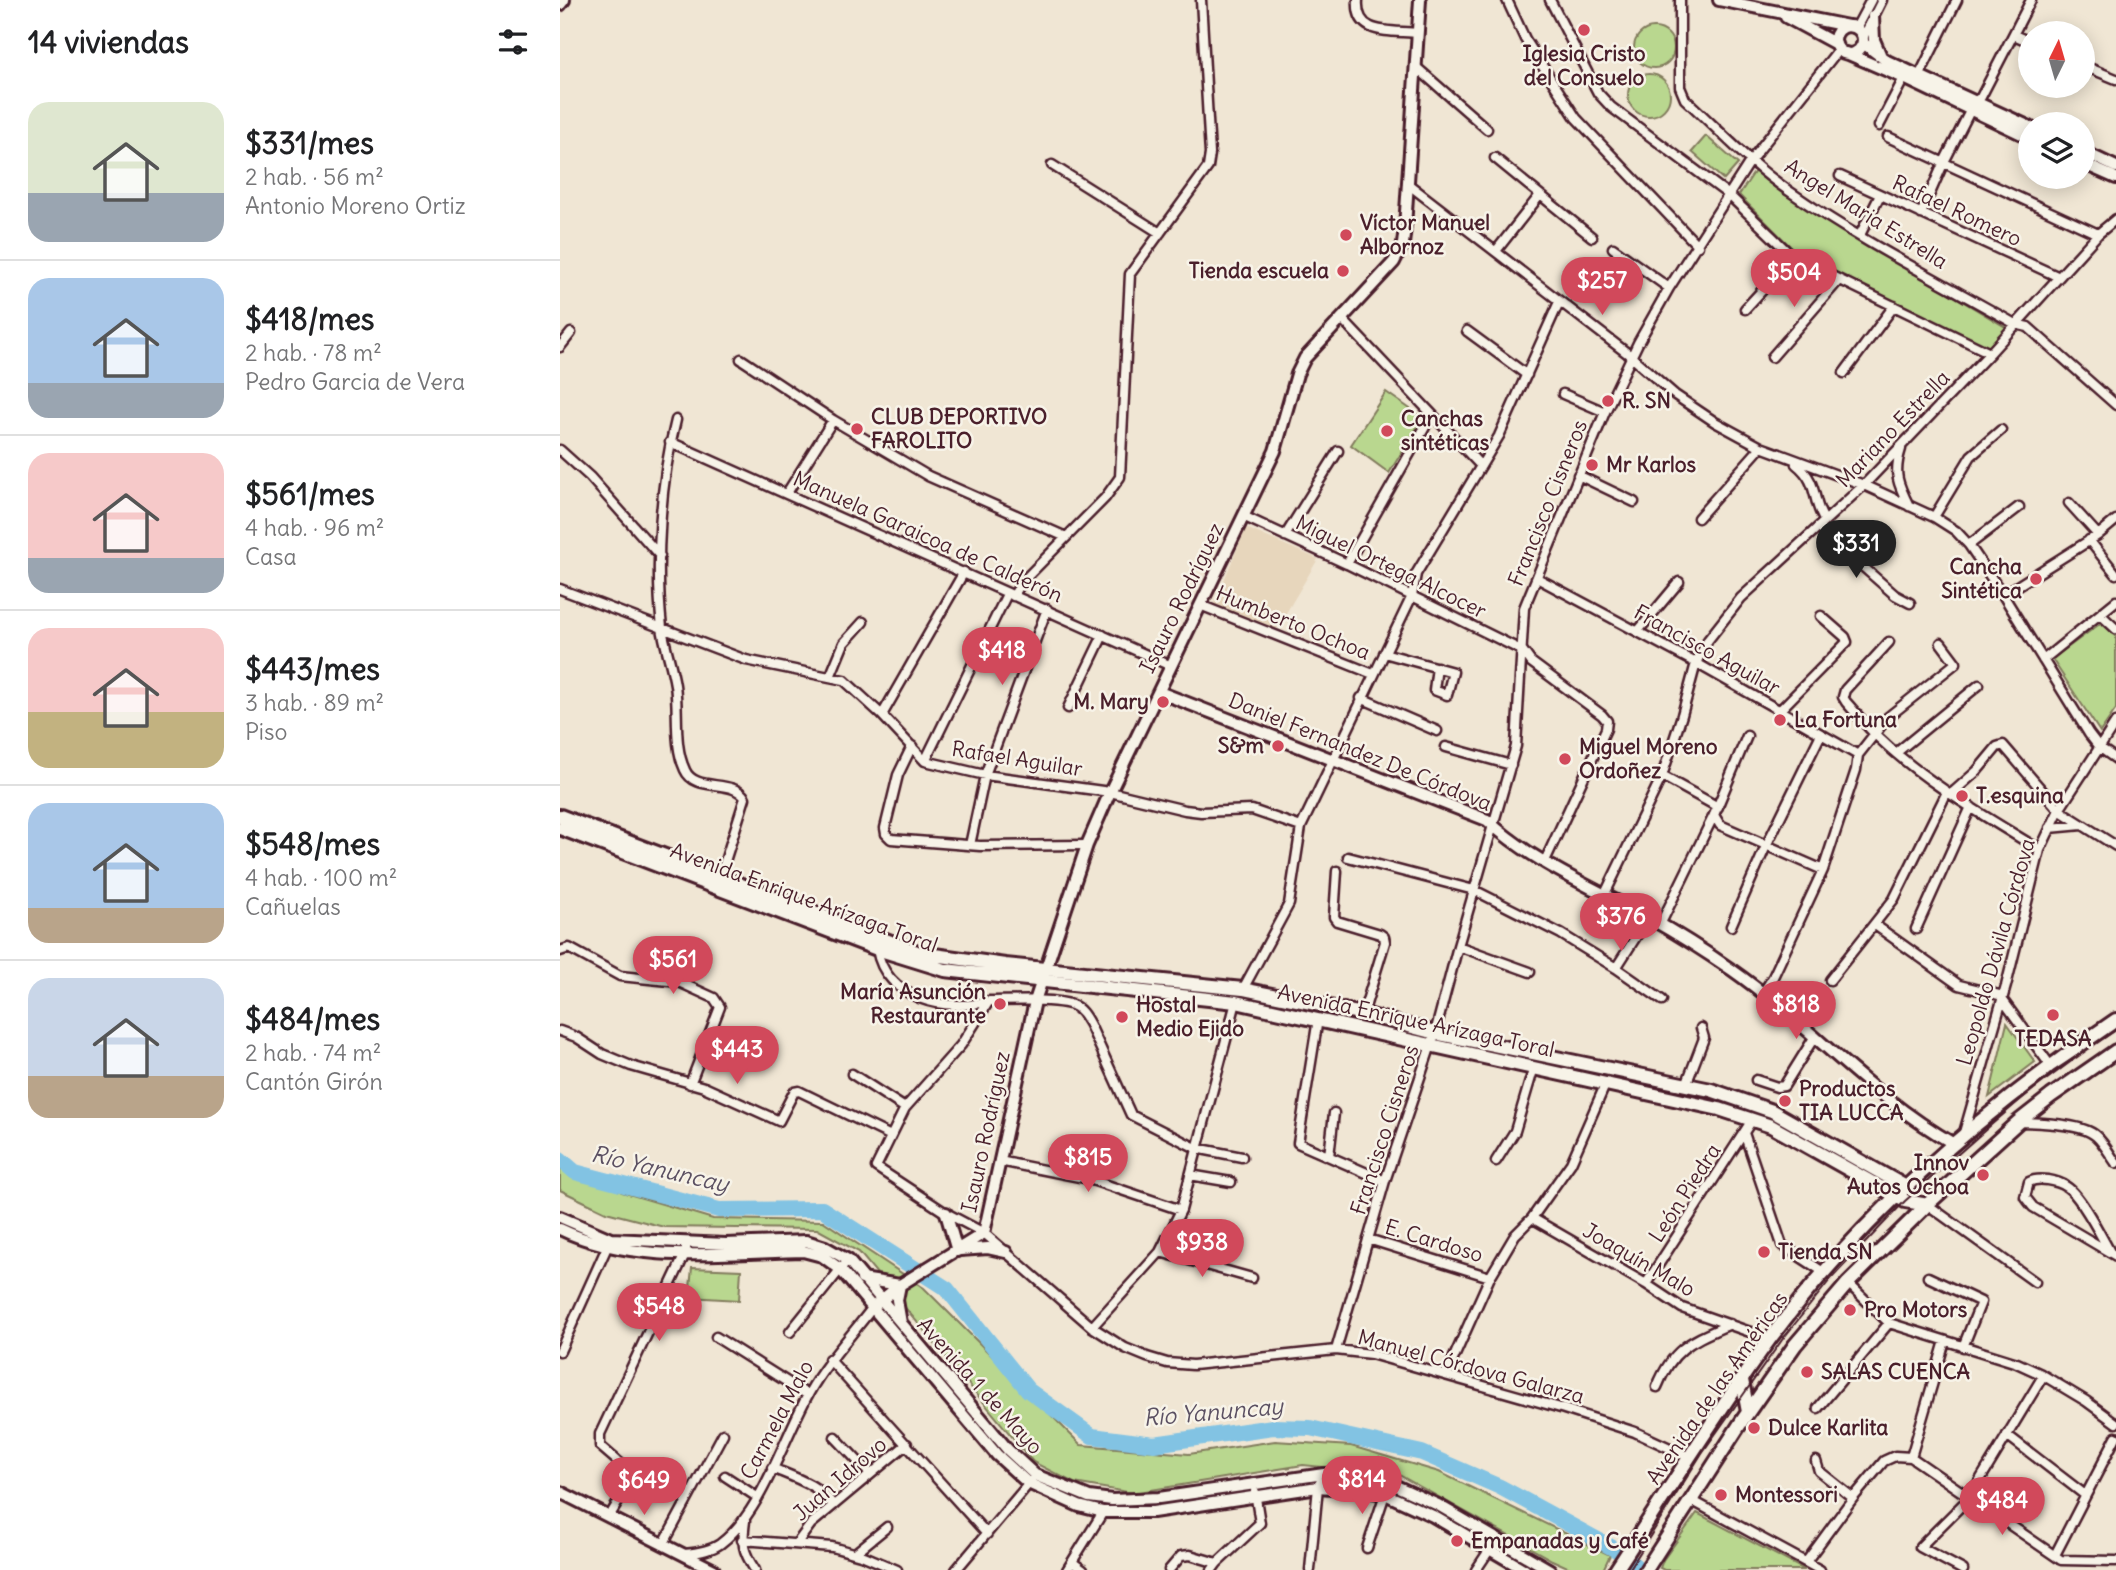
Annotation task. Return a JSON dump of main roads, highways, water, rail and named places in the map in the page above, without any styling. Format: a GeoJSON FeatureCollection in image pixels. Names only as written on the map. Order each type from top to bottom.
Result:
{"type":"FeatureCollection","features":[{"type":"Feature","properties":{"kind":"main road","name":"Avenida Enrique Arízaga Toral"},"geometry":{"type":"LineString","coordinates":[[560,816],[920,953],[1043,975],[1236,1002],[1686,1085],[1739,1099],[1772,1111],[1901,1191],[1915,1204],[1928,1205]]}},
{"type":"Feature","properties":{"kind":"main road","name":"Avenida Enrique Arízaga Toral"},"geometry":{"type":"LineString","coordinates":[[560,828],[877,949],[945,970],[1243,989],[1363,1014],[1434,1039],[1534,1067],[1719,1109],[1771,1126],[1901,1191]]}},
{"type":"Feature","properties":{"kind":"main road","name":"Avenida de las Américas"},"geometry":{"type":"LineString","coordinates":[[1616,1570],[1770,1339],[1825,1273],[1901,1191],[1959,1140],[2050,1065],[2116,1020]]}},
{"type":"Feature","properties":{"kind":"main road","name":"Avenida de las Américas"},"geometry":{"type":"LineString","coordinates":[[1646,1570],[1794,1345],[1848,1283],[2018,1122],[2116,1051]]}},
{"type":"Feature","properties":{"kind":"main road"},"geometry":{"type":"LineString","coordinates":[[1742,1380],[1748,1412]]}},
{"type":"Feature","properties":{"kind":"waterway","name":"Río Yanuncay"},"geometry":{"type":"LineString","coordinates":[[560,1159],[575,1172],[719,1210],[822,1209],[947,1289],[1028,1390],[1092,1436],[1154,1444],[1273,1427],[1310,1428],[1422,1453],[1500,1487],[1622,1553],[1639,1570]]}},
{"type":"Feature","properties":{"kind":"tram line"},"geometry":{"type":"LineString","coordinates":[[1629,1570],[1702,1453],[1782,1340],[1830,1280],[1905,1201],[1991,1125],[2054,1071],[2116,1030]]}},
{"type":"Feature","properties":{"kind":"place","name":"Iglesia Cristo del Consuelo"},"geometry":{"type":"Point","coordinates":[1584,30]}},
{"type":"Feature","properties":{"kind":"place","name":"Víctor Manuel Albornoz"},"geometry":{"type":"Point","coordinates":[1346,235]}},
{"type":"Feature","properties":{"kind":"place","name":"Tienda escuela"},"geometry":{"type":"Point","coordinates":[1343,271]}},
{"type":"Feature","properties":{"kind":"place","name":"R. SN"},"geometry":{"type":"Point","coordinates":[1608,401]}},
{"type":"Feature","properties":{"kind":"place","name":"CLUB DEPORTIVO FAROLITO"},"geometry":{"type":"Point","coordinates":[857,429]}},
{"type":"Feature","properties":{"kind":"place","name":"Canchas sintéticas"},"geometry":{"type":"Point","coordinates":[1387,431]}},
{"type":"Feature","properties":{"kind":"place","name":"Mr Karlos"},"geometry":{"type":"Point","coordinates":[1592,465]}},
{"type":"Feature","properties":{"kind":"place","name":"Cancha Sintética"},"geometry":{"type":"Point","coordinates":[2036,579]}},
{"type":"Feature","properties":{"kind":"place","name":"M. Mary"},"geometry":{"type":"Point","coordinates":[1163,702]}},
{"type":"Feature","properties":{"kind":"place","name":"La Fortuna"},"geometry":{"type":"Point","coordinates":[1780,720]}},
{"type":"Feature","properties":{"kind":"place","name":"S&m"},"geometry":{"type":"Point","coordinates":[1278,746]}},
{"type":"Feature","properties":{"kind":"place","name":"Miguel Moreno Ordoñez"},"geometry":{"type":"Point","coordinates":[1565,759]}},
{"type":"Feature","properties":{"kind":"place","name":"T.esquina"},"geometry":{"type":"Point","coordinates":[1962,796]}},
{"type":"Feature","properties":{"kind":"place","name":"María Asunción Restaurante"},"geometry":{"type":"Point","coordinates":[1000,1004]}},
{"type":"Feature","properties":{"kind":"place","name":"TEDASA"},"geometry":{"type":"Point","coordinates":[2053,1015]}},
{"type":"Feature","properties":{"kind":"place","name":"Hostal Medio Ejido"},"geometry":{"type":"Point","coordinates":[1122,1017]}},
{"type":"Feature","properties":{"kind":"place","name":"Productos TIA LUCCA"},"geometry":{"type":"Point","coordinates":[1785,1101]}},
{"type":"Feature","properties":{"kind":"place","name":"Innov Autos Ochoa"},"geometry":{"type":"Point","coordinates":[1983,1175]}},
{"type":"Feature","properties":{"kind":"place","name":"Tienda SN"},"geometry":{"type":"Point","coordinates":[1764,1252]}},
{"type":"Feature","properties":{"kind":"place","name":"Pro Motors"},"geometry":{"type":"Point","coordinates":[1850,1310]}},
{"type":"Feature","properties":{"kind":"place","name":"SALAS CUENCA"},"geometry":{"type":"Point","coordinates":[1807,1372]}},
{"type":"Feature","properties":{"kind":"place","name":"Dulce Karlita"},"geometry":{"type":"Point","coordinates":[1754,1428]}},
{"type":"Feature","properties":{"kind":"place","name":"Montessori"},"geometry":{"type":"Point","coordinates":[1721,1495]}},
{"type":"Feature","properties":{"kind":"place","name":"Empanadas y Café"},"geometry":{"type":"Point","coordinates":[1457,1541]}}]}
